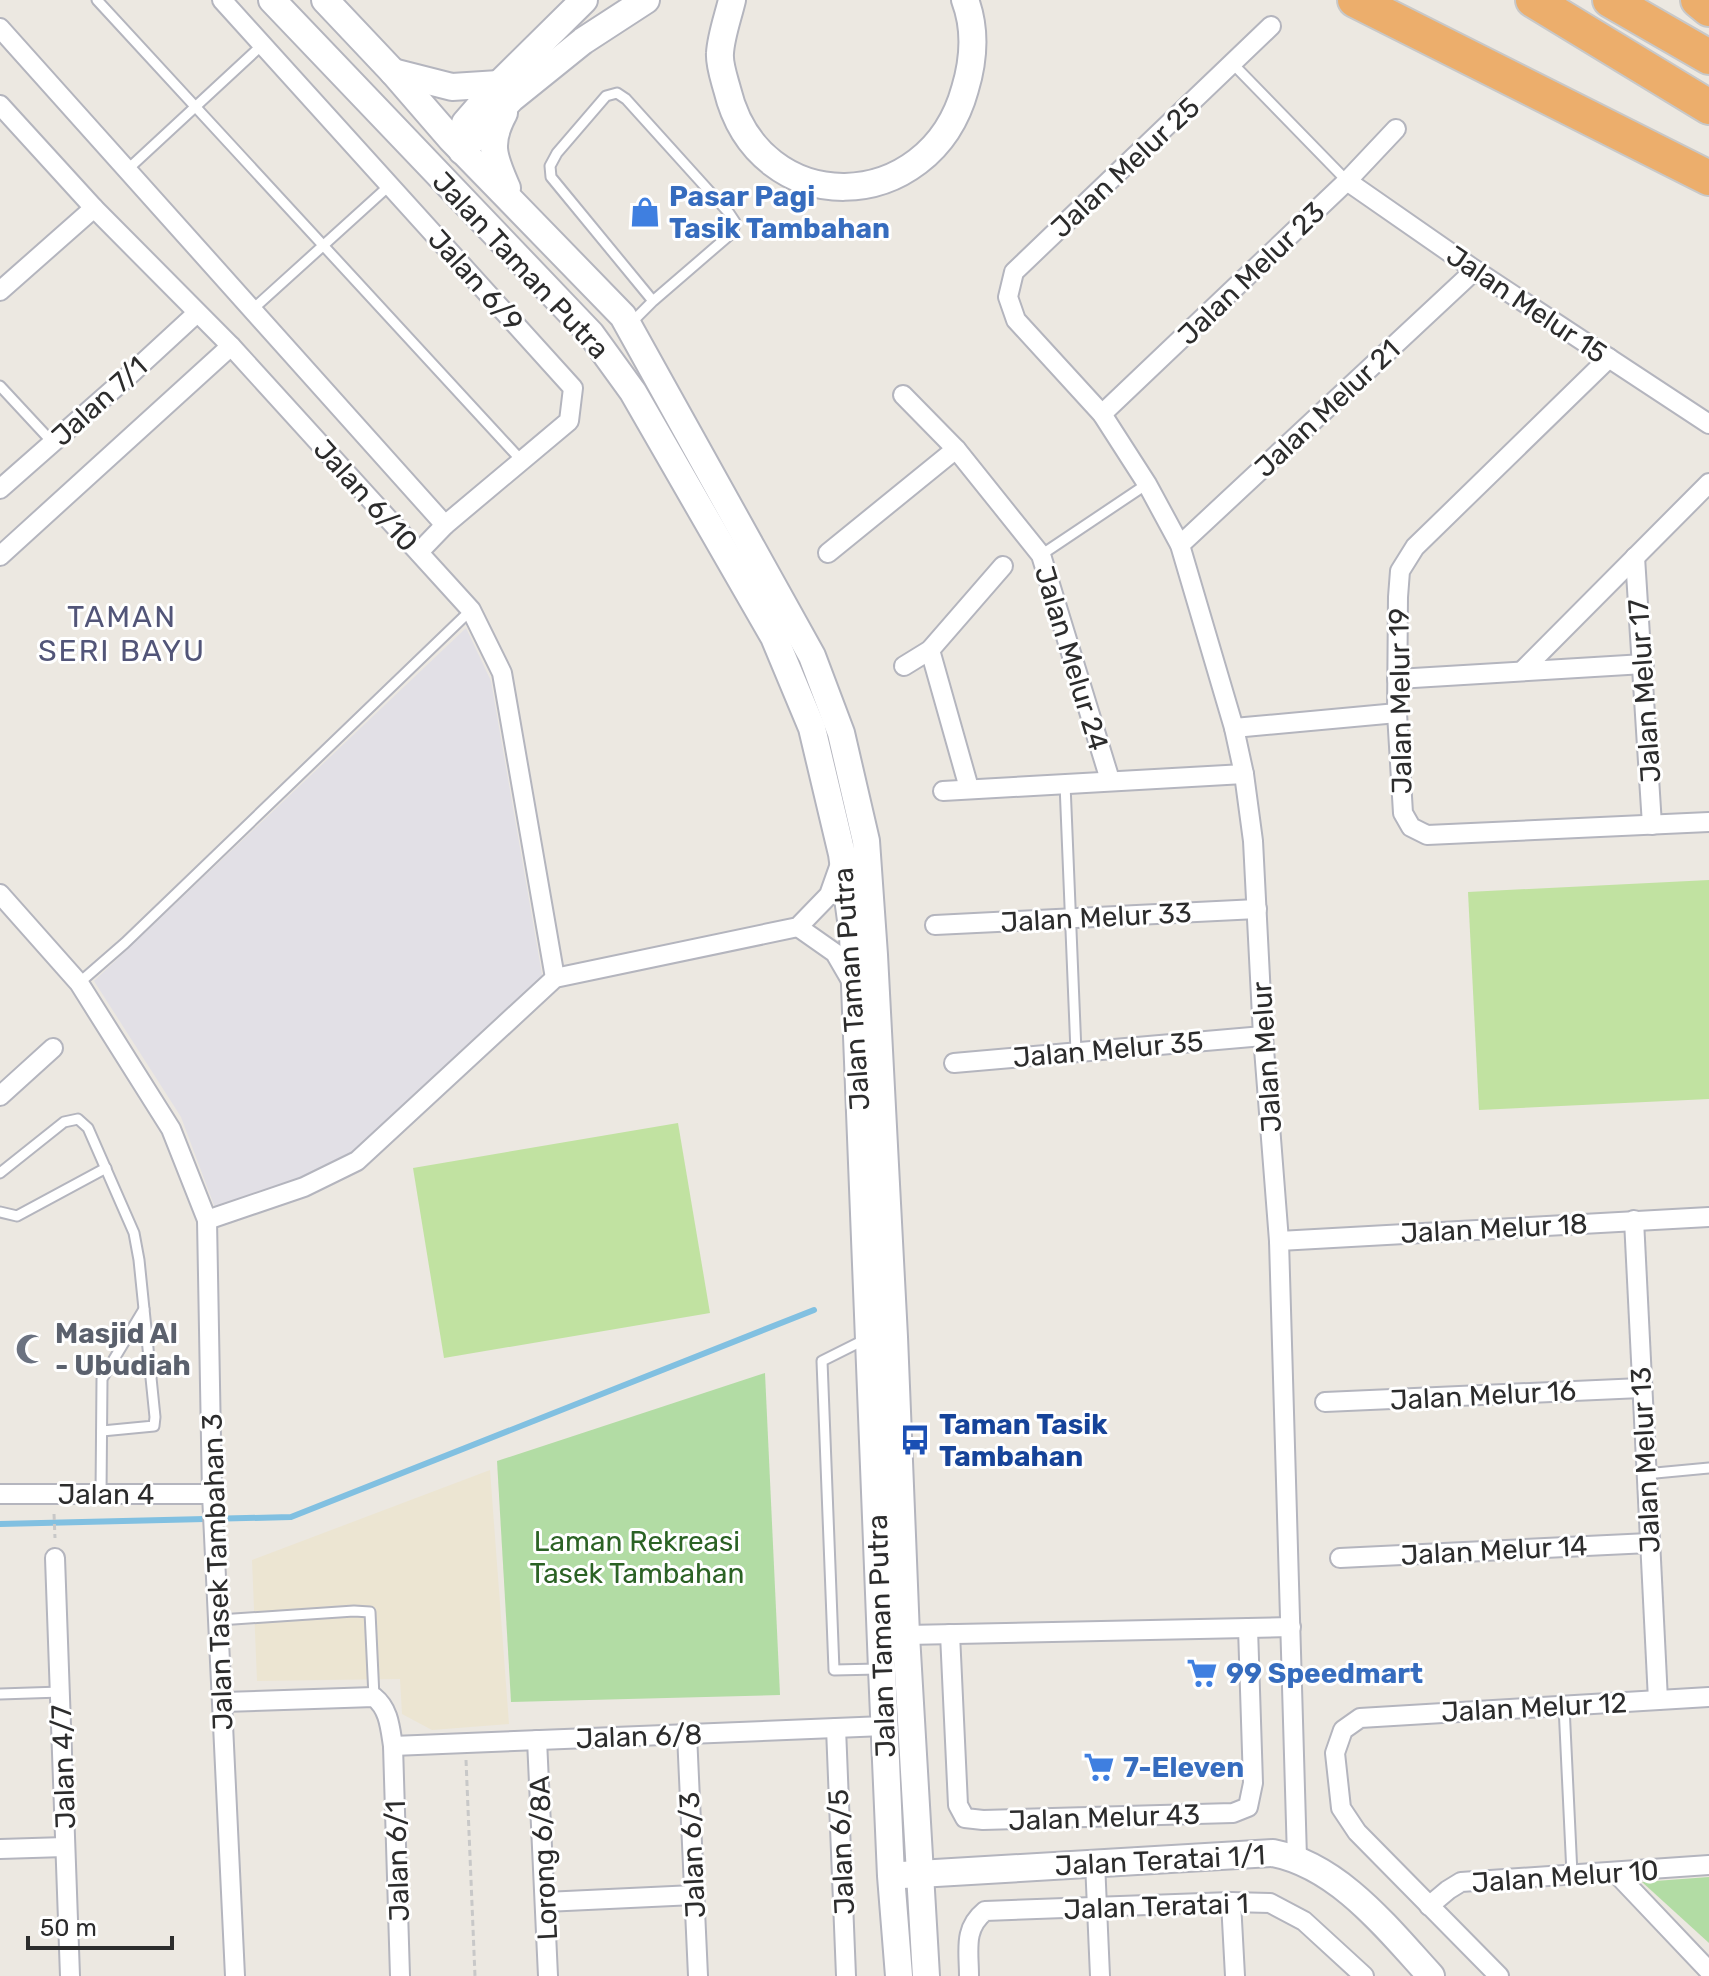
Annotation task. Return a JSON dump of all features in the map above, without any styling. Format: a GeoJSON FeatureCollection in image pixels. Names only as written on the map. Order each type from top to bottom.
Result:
{"type":"FeatureCollection","features":[{"type":"Feature","properties":{"kind":"highway"},"geometry":{"type":"LineString","coordinates":[[1355,0],[1709,178]]}},
{"type":"Feature","properties":{"kind":"highway"},"geometry":{"type":"LineString","coordinates":[[1533,0],[1709,107]]}},
{"type":"Feature","properties":{"kind":"highway"},"geometry":{"type":"LineString","coordinates":[[1610,0],[1709,57]]}},
{"type":"Feature","properties":{"kind":"highway"},"geometry":{"type":"LineString","coordinates":[[1698,0],[1709,9]]}},
{"type":"Feature","properties":{"kind":"street","name":"Jalan 6/9"},"geometry":{"type":"LineString","coordinates":[[222,0],[573,388],[569,421],[445,525],[419,552]]}},
{"type":"Feature","properties":{"kind":"street"},"geometry":{"type":"LineString","coordinates":[[273,0],[308,17],[420,138],[453,148]]}},
{"type":"Feature","properties":{"kind":"street","name":"Jalan Taman Putra"},"geometry":{"type":"LineString","coordinates":[[273,0],[591,334],[633,392],[774,637],[812,728],[842,854],[853,935],[854,986],[906,1635],[926,1976]]}},
{"type":"Feature","properties":{"kind":"street","name":"Jalan Taman Putra"},"geometry":{"type":"LineString","coordinates":[[325,0],[393,72],[453,148],[512,199],[623,316],[812,656],[841,733],[866,841],[881,1337],[882,1669],[891,1876],[899,1976]]}},
{"type":"Feature","properties":{"kind":"street"},"geometry":{"type":"LineString","coordinates":[[393,72],[452,87],[505,92],[646,0]]}},
{"type":"Feature","properties":{"kind":"street"},"geometry":{"type":"LineString","coordinates":[[732,0],[719,56],[733,112],[761,152],[788,174],[819,186],[857,187],[897,175],[930,154],[960,110],[972,64],[971,17],[965,0]]}},
{"type":"Feature","properties":{"kind":"street"},"geometry":{"type":"LineString","coordinates":[[453,148],[505,92],[575,3]]}},
{"type":"Feature","properties":{"kind":"street","name":"Jalan Melur 25"},"geometry":{"type":"LineString","coordinates":[[1016,320],[1008,297],[1014,272],[1271,26]]}},
{"type":"Feature","properties":{"kind":"street","name":"Jalan 6/10"},"geometry":{"type":"LineString","coordinates":[[0,28],[445,525]]}},
{"type":"Feature","properties":{"kind":"street"},"geometry":{"type":"LineString","coordinates":[[505,92],[494,131],[493,157],[512,199]]}},
{"type":"Feature","properties":{"kind":"street","name":"Jalan 6/10"},"geometry":{"type":"LineString","coordinates":[[0,105],[94,208],[231,346],[471,610],[502,673],[555,978]]}},
{"type":"Feature","properties":{"kind":"street","name":"Jalan Melur 23"},"geometry":{"type":"LineString","coordinates":[[1102,414],[1347,181],[1396,129]]}},
{"type":"Feature","properties":{"kind":"street"},"geometry":{"type":"LineString","coordinates":[[453,148],[460,173],[524,243],[591,334]]}},
{"type":"Feature","properties":{"kind":"street","name":"Jalan Melur 15"},"geometry":{"type":"LineString","coordinates":[[1347,181],[1475,270],[1709,424]]}},
{"type":"Feature","properties":{"kind":"street"},"geometry":{"type":"LineString","coordinates":[[0,291],[94,208]]}},
{"type":"Feature","properties":{"kind":"street","name":"Jalan Melur 21"},"geometry":{"type":"LineString","coordinates":[[1180,545],[1475,270]]}},
{"type":"Feature","properties":{"kind":"street","name":"Jalan 7/1"},"geometry":{"type":"LineString","coordinates":[[0,489],[197,313]]}},
{"type":"Feature","properties":{"kind":"street","name":"Jalan Melur"},"geometry":{"type":"LineString","coordinates":[[1016,320],[1102,414],[1147,484],[1180,545],[1234,728],[1244,774],[1253,841],[1263,1036],[1279,1241],[1297,1858]]}},
{"type":"Feature","properties":{"kind":"street"},"geometry":{"type":"LineString","coordinates":[[0,556],[231,346]]}},
{"type":"Feature","properties":{"kind":"street","name":"Jalan Melur 19"},"geometry":{"type":"LineString","coordinates":[[1609,358],[1415,547],[1400,571],[1397,713],[1403,813],[1411,827],[1427,835],[1709,822]]}},
{"type":"Feature","properties":{"kind":"street","name":"Jalan Melur 24"},"geometry":{"type":"LineString","coordinates":[[903,395],[956,449],[1041,555],[1110,780]]}},
{"type":"Feature","properties":{"kind":"street"},"geometry":{"type":"LineString","coordinates":[[828,553],[956,449]]}},
{"type":"Feature","properties":{"kind":"street"},"geometry":{"type":"LineString","coordinates":[[1522,671],[1709,483]]}},
{"type":"Feature","properties":{"kind":"street","name":"Jalan Melur 17"},"geometry":{"type":"LineString","coordinates":[[1635,557],[1652,825]]}},
{"type":"Feature","properties":{"kind":"street"},"geometry":{"type":"LineString","coordinates":[[904,666],[930,650],[1003,566]]}},
{"type":"Feature","properties":{"kind":"street"},"geometry":{"type":"LineString","coordinates":[[930,650],[969,788]]}},
{"type":"Feature","properties":{"kind":"street"},"geometry":{"type":"LineString","coordinates":[[1397,679],[1644,664]]}},
{"type":"Feature","properties":{"kind":"street"},"geometry":{"type":"LineString","coordinates":[[1234,728],[1397,713]]}},
{"type":"Feature","properties":{"kind":"street"},"geometry":{"type":"LineString","coordinates":[[943,791],[1244,774]]}},
{"type":"Feature","properties":{"kind":"street"},"geometry":{"type":"LineString","coordinates":[[207,1220],[304,1187],[357,1161],[555,978],[798,927],[829,895],[842,854]]}},
{"type":"Feature","properties":{"kind":"street","name":"Jalan Tasek Tambahan 3"},"geometry":{"type":"LineString","coordinates":[[0,894],[79,983],[171,1129],[207,1220],[213,1502],[235,1976]]}},
{"type":"Feature","properties":{"kind":"street","name":"Jalan Melur 33"},"geometry":{"type":"LineString","coordinates":[[935,925],[1257,909]]}},
{"type":"Feature","properties":{"kind":"street"},"geometry":{"type":"LineString","coordinates":[[798,927],[835,953],[854,986]]}},
{"type":"Feature","properties":{"kind":"street","name":"Jalan Melur 35"},"geometry":{"type":"LineString","coordinates":[[954,1063],[1263,1036]]}},
{"type":"Feature","properties":{"kind":"street"},"geometry":{"type":"LineString","coordinates":[[0,1096],[53,1048]]}},
{"type":"Feature","properties":{"kind":"street","name":"Jalan Melur 18"},"geometry":{"type":"LineString","coordinates":[[1279,1241],[1709,1217]]}},
{"type":"Feature","properties":{"kind":"street","name":"Jalan Melur 13"},"geometry":{"type":"LineString","coordinates":[[1634,1220],[1658,1700]]}},
{"type":"Feature","properties":{"kind":"street","name":"Jalan Melur 16"},"geometry":{"type":"LineString","coordinates":[[1325,1402],[1641,1388]]}},
{"type":"Feature","properties":{"kind":"street","name":"Jalan 4"},"geometry":{"type":"LineString","coordinates":[[0,1494],[101,1494],[213,1502]]}},
{"type":"Feature","properties":{"kind":"street","name":"Jalan Melur 14"},"geometry":{"type":"LineString","coordinates":[[1340,1558],[1649,1543]]}},
{"type":"Feature","properties":{"kind":"street","name":"Jalan 4/7"},"geometry":{"type":"LineString","coordinates":[[55,1558],[70,1976]]}},
{"type":"Feature","properties":{"kind":"street"},"geometry":{"type":"LineString","coordinates":[[906,1635],[1291,1627]]}},
{"type":"Feature","properties":{"kind":"street","name":"Jalan Melur 43"},"geometry":{"type":"LineString","coordinates":[[950,1634],[958,1805],[965,1818],[983,1820],[1233,1813],[1248,1807],[1253,1783],[1248,1628]]}},
{"type":"Feature","properties":{"kind":"street"},"geometry":{"type":"LineString","coordinates":[[223,1702],[374,1697],[383,1704],[393,1746]]}},
{"type":"Feature","properties":{"kind":"street","name":"Jalan Melur 12"},"geometry":{"type":"LineString","coordinates":[[1429,1906],[1357,1832],[1341,1808],[1335,1753],[1343,1730],[1360,1718],[1709,1697]]}},
{"type":"Feature","properties":{"kind":"street","name":"Jalan 6/8"},"geometry":{"type":"LineString","coordinates":[[393,1746],[884,1726]]}},
{"type":"Feature","properties":{"kind":"street","name":"Jalan 6/5"},"geometry":{"type":"LineString","coordinates":[[836,1728],[846,1976]]}},
{"type":"Feature","properties":{"kind":"street","name":"Jalan 6/3"},"geometry":{"type":"LineString","coordinates":[[687,1734],[698,1976]]}},
{"type":"Feature","properties":{"kind":"street","name":"Lorong 6/8A"},"geometry":{"type":"LineString","coordinates":[[537,1740],[548,1976]]}},
{"type":"Feature","properties":{"kind":"street","name":"Jalan 6/1"},"geometry":{"type":"LineString","coordinates":[[393,1746],[400,1976]]}},
{"type":"Feature","properties":{"kind":"street"},"geometry":{"type":"LineString","coordinates":[[0,1849],[65,1847]]}},
{"type":"Feature","properties":{"kind":"street","name":"Jalan Teratai 1/1"},"geometry":{"type":"LineString","coordinates":[[891,1876],[1273,1853],[1297,1858],[1335,1881],[1378,1919],[1431,1976]]}},
{"type":"Feature","properties":{"kind":"street"},"geometry":{"type":"LineString","coordinates":[[1095,1862],[1100,1976]]}},
{"type":"Feature","properties":{"kind":"street","name":"Jalan Melur 10"},"geometry":{"type":"LineString","coordinates":[[1429,1906],[1461,1882],[1709,1865]]}},
{"type":"Feature","properties":{"kind":"street"},"geometry":{"type":"LineString","coordinates":[[1615,1872],[1709,1971]]}},
{"type":"Feature","properties":{"kind":"street"},"geometry":{"type":"LineString","coordinates":[[545,1902],[694,1895]]}},
{"type":"Feature","properties":{"kind":"street"},"geometry":{"type":"LineString","coordinates":[[1231,1902],[1235,1976]]}},
{"type":"Feature","properties":{"kind":"street","name":"Jalan Teratai 1"},"geometry":{"type":"LineString","coordinates":[[969,1976],[968,1941],[973,1921],[985,1911],[1231,1902],[1270,1903],[1304,1921],[1364,1976]]}},
{"type":"Feature","properties":{"kind":"street"},"geometry":{"type":"LineString","coordinates":[[1429,1906],[1499,1976]]}},
{"type":"Feature","properties":{"kind":"lane"},"geometry":{"type":"LineString","coordinates":[[97,0],[521,460]]}},
{"type":"Feature","properties":{"kind":"lane"},"geometry":{"type":"LineString","coordinates":[[127,170],[262,45]]}},
{"type":"Feature","properties":{"kind":"lane"},"geometry":{"type":"LineString","coordinates":[[1233,64],[1347,181]]}},
{"type":"Feature","properties":{"kind":"lane"},"geometry":{"type":"LineString","coordinates":[[628,326],[733,232],[735,222],[636,110],[617,93],[606,96],[557,153],[550,166],[551,177],[653,301]]}},
{"type":"Feature","properties":{"kind":"lane"},"geometry":{"type":"LineString","coordinates":[[252,310],[390,185]]}},
{"type":"Feature","properties":{"kind":"lane"},"geometry":{"type":"LineString","coordinates":[[0,386],[53,443]]}},
{"type":"Feature","properties":{"kind":"lane"},"geometry":{"type":"LineString","coordinates":[[1041,555],[1147,484]]}},
{"type":"Feature","properties":{"kind":"lane"},"geometry":{"type":"LineString","coordinates":[[79,983],[125,943],[471,610]]}},
{"type":"Feature","properties":{"kind":"lane"},"geometry":{"type":"LineString","coordinates":[[1065,782],[1076,1052]]}},
{"type":"Feature","properties":{"kind":"lane"},"geometry":{"type":"LineString","coordinates":[[0,1173],[64,1122],[78,1119],[88,1128],[134,1233],[154,1426],[102,1431]]}},
{"type":"Feature","properties":{"kind":"lane"},"geometry":{"type":"LineString","coordinates":[[0,1212],[17,1216],[106,1168]]}},
{"type":"Feature","properties":{"kind":"lane"},"geometry":{"type":"LineString","coordinates":[[101,1494],[102,1379],[144,1309]]}},
{"type":"Feature","properties":{"kind":"lane"},"geometry":{"type":"LineString","coordinates":[[881,1337],[822,1361],[834,1670],[882,1669]]}},
{"type":"Feature","properties":{"kind":"lane"},"geometry":{"type":"LineString","coordinates":[[1645,1474],[1709,1468]]}},
{"type":"Feature","properties":{"kind":"lane"},"geometry":{"type":"LineString","coordinates":[[219,1620],[370,1612],[374,1697]]}},
{"type":"Feature","properties":{"kind":"lane"},"geometry":{"type":"LineString","coordinates":[[0,1694],[61,1692]]}},
{"type":"Feature","properties":{"kind":"lane"},"geometry":{"type":"LineString","coordinates":[[1564,1706],[1572,1874]]}},
{"type":"Feature","properties":{"kind":"path"},"geometry":{"type":"LineString","coordinates":[[53,1494],[55,1558]]}},
{"type":"Feature","properties":{"kind":"path"},"geometry":{"type":"LineString","coordinates":[[465,1743],[475,1976]]}},
{"type":"Feature","properties":{"kind":"shaded area"},"geometry":{"type":"Polygon","coordinates":[[[466,628],[491,681],[543,980],[354,1155],[298,1181],[215,1208],[181,1117],[94,981],[466,628]]]}},
{"type":"Feature","properties":{"kind":"shaded area"},"geometry":{"type":"Polygon","coordinates":[[[490,1470],[509,1724],[432,1730],[402,1714],[400,1679],[257,1681],[252,1560],[490,1470]]]}},
{"type":"Feature","properties":{"kind":"green space"},"geometry":{"type":"Polygon","coordinates":[[[1709,880],[1709,1099],[1479,1110],[1468,892],[1709,880]]]}},
{"type":"Feature","properties":{"kind":"green space"},"geometry":{"type":"Polygon","coordinates":[[[678,1123],[710,1313],[444,1358],[413,1168],[678,1123]]]}},
{"type":"Feature","properties":{"kind":"green space","name":"Laman Rekreasi Tasek Tambahan"},"geometry":{"type":"Polygon","coordinates":[[[765,1373],[780,1695],[511,1702],[497,1461],[765,1373]]]}},
{"type":"Feature","properties":{"kind":"green space"},"geometry":{"type":"Polygon","coordinates":[[[1709,1877],[1709,1943],[1642,1882],[1709,1877]]]}},
{"type":"Feature","properties":{"kind":"waterway"},"geometry":{"type":"LineString","coordinates":[[0,1524],[291,1517],[814,1310]]}},
{"type":"Feature","properties":{"kind":"place","name":"Pasar Pagi Tasik Tambahan"},"geometry":{"type":"Point","coordinates":[645,212]}},
{"type":"Feature","properties":{"kind":"place","name":"Masjid Al - Ubudiah"},"geometry":{"type":"Point","coordinates":[31,1349]}},
{"type":"Feature","properties":{"kind":"place","name":"Taman Tasik Tambahan"},"geometry":{"type":"Point","coordinates":[915,1440]}},
{"type":"Feature","properties":{"kind":"place","name":"99 Speedmart"},"geometry":{"type":"Point","coordinates":[1202,1673]}},
{"type":"Feature","properties":{"kind":"place","name":"7-Eleven"},"geometry":{"type":"Point","coordinates":[1099,1767]}},
{"type":"Feature","properties":{"kind":"district","name":"TAMAN SERI BAYU"},"geometry":{"type":"Point","coordinates":[122,634]}}]}
